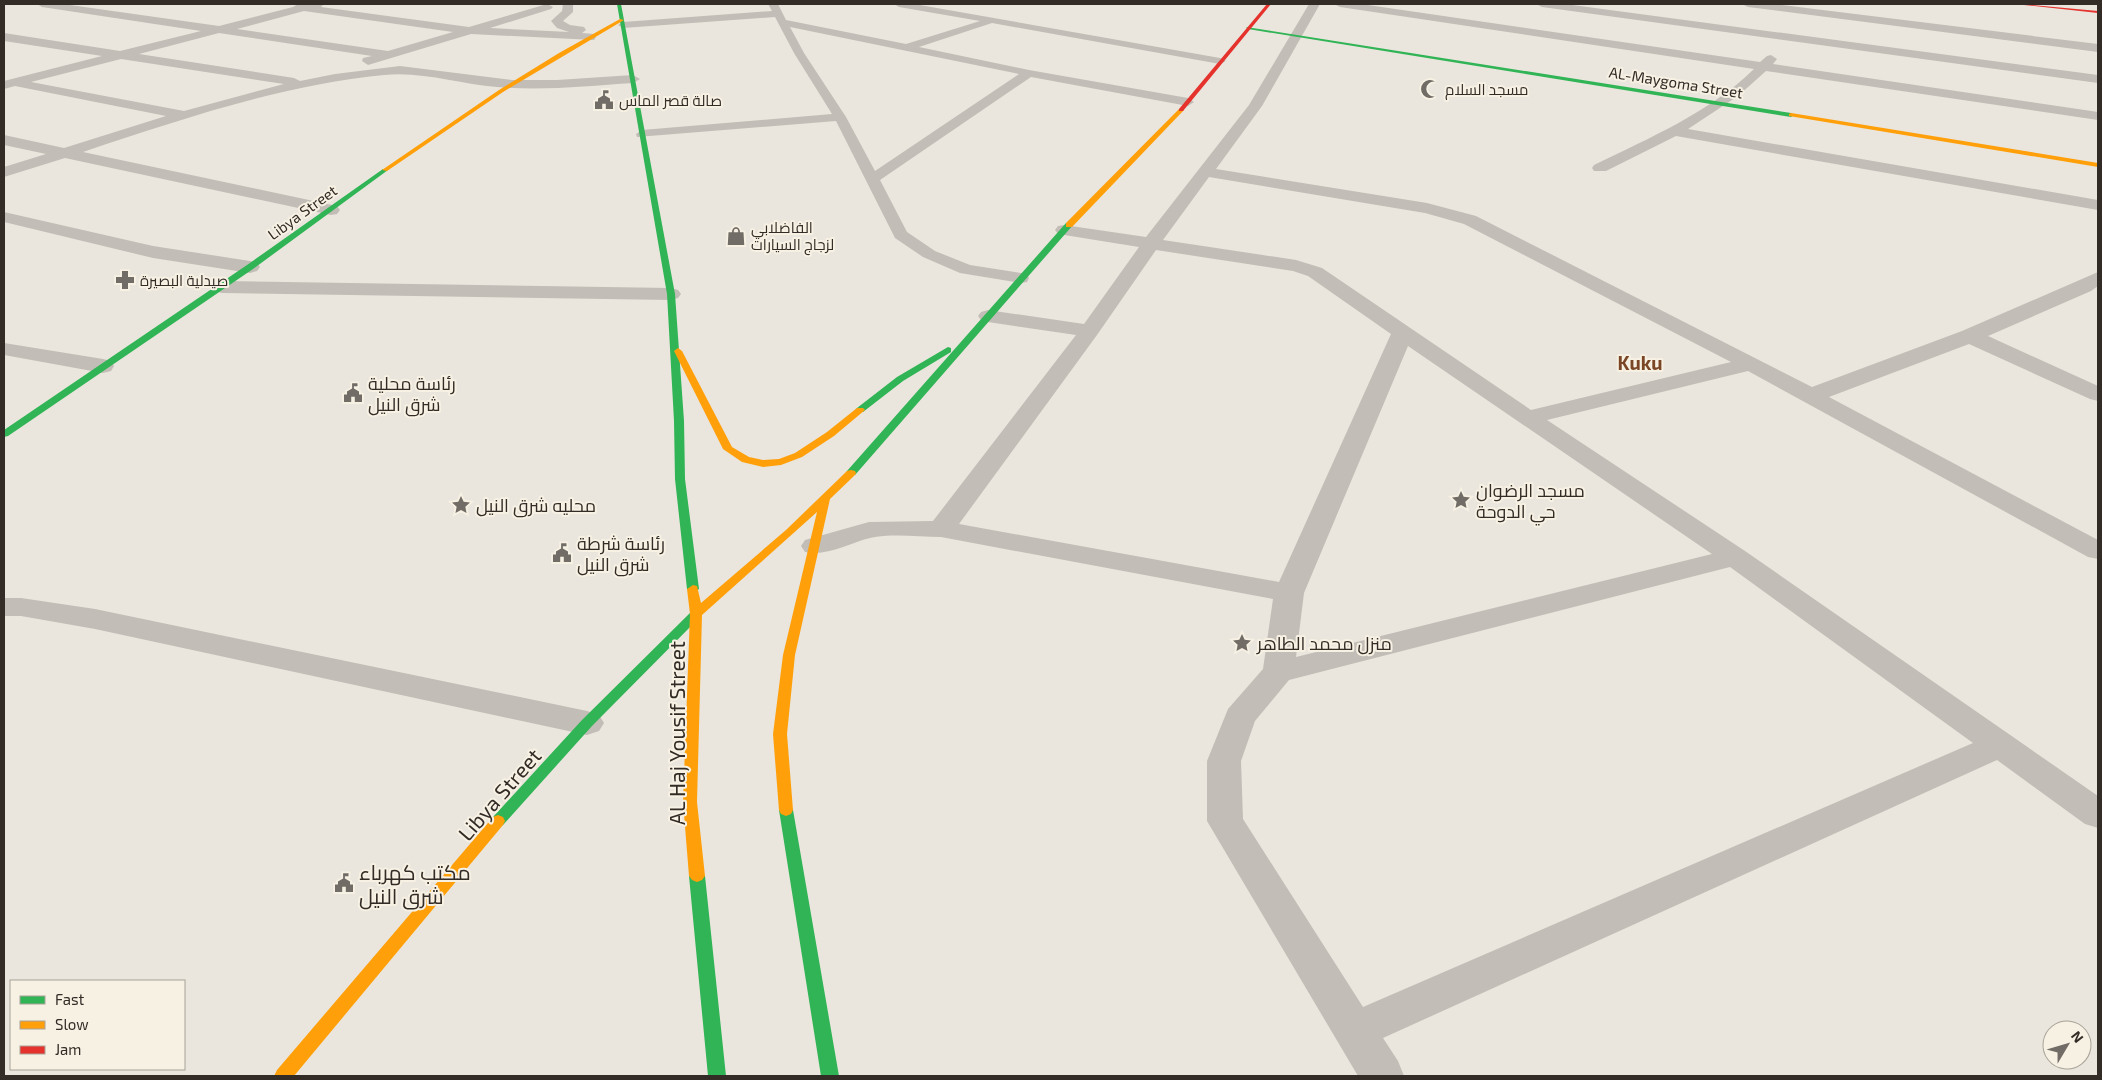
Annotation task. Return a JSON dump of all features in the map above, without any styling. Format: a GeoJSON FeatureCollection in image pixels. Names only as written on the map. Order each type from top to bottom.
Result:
{"type":"FeatureCollection","features":[{"type":"Feature","properties":{"kind":"main road","name":"AL Haj Yousif Street"},"geometry":{"type":"LineString","coordinates":[[619,4],[671,294],[680,421],[680,479],[696,614],[690,802],[717,1076]]}},
{"type":"Feature","properties":{"kind":"main road","name":"Libya Street"},"geometry":{"type":"LineString","coordinates":[[283,1076],[514,804],[587,723],[696,614],[825,500],[1064,230],[1188,102],[1220,61],[1270,4]]}},
{"type":"Feature","properties":{"kind":"main road"},"geometry":{"type":"LineString","coordinates":[[2024,4],[2098,12]]}},
{"type":"Feature","properties":{"kind":"main road","name":"Libya Street"},"geometry":{"type":"LineString","coordinates":[[4,434],[250,267],[413,150],[511,84],[594,34],[622,23]]}},
{"type":"Feature","properties":{"kind":"main road","name":"AL-Maygoma Street"},"geometry":{"type":"LineString","coordinates":[[1248,28],[2098,165]]}},
{"type":"Feature","properties":{"kind":"main road"},"geometry":{"type":"LineString","coordinates":[[674,344],[728,449],[739,458],[759,464],[784,461],[809,451],[900,379],[971,336]]}},
{"type":"Feature","properties":{"kind":"main road"},"geometry":{"type":"LineString","coordinates":[[825,500],[789,655],[780,734],[783,789],[830,1076]]}},
{"type":"Feature","properties":{"kind":"street"},"geometry":{"type":"LineString","coordinates":[[42,4],[386,54]]}},
{"type":"Feature","properties":{"kind":"street"},"geometry":{"type":"LineString","coordinates":[[272,4],[466,30],[594,34]]}},
{"type":"Feature","properties":{"kind":"street"},"geometry":{"type":"LineString","coordinates":[[6,83],[318,4]]}},
{"type":"Feature","properties":{"kind":"street"},"geometry":{"type":"LineString","coordinates":[[518,4],[547,7],[568,6],[567,12],[556,21],[559,25],[568,29],[594,34]]}},
{"type":"Feature","properties":{"kind":"street"},"geometry":{"type":"LineString","coordinates":[[941,529],[1090,331],[1152,242],[1207,172],[1255,106],[1314,4]]}},
{"type":"Feature","properties":{"kind":"street"},"geometry":{"type":"LineString","coordinates":[[1340,4],[2098,116]]}},
{"type":"Feature","properties":{"kind":"street"},"geometry":{"type":"LineString","coordinates":[[1542,4],[2098,80]]}},
{"type":"Feature","properties":{"kind":"street"},"geometry":{"type":"LineString","coordinates":[[1748,4],[1815,8],[2098,48]]}},
{"type":"Feature","properties":{"kind":"street"},"geometry":{"type":"LineString","coordinates":[[348,77],[358,66],[386,54],[547,7]]}},
{"type":"Feature","properties":{"kind":"street"},"geometry":{"type":"LineString","coordinates":[[1600,168],[1674,131],[1720,104],[1764,67],[1815,8]]}},
{"type":"Feature","properties":{"kind":"street"},"geometry":{"type":"LineString","coordinates":[[4,37],[306,84]]}},
{"type":"Feature","properties":{"kind":"street"},"geometry":{"type":"LineString","coordinates":[[4,172],[188,115],[306,84],[348,77],[402,70],[511,84],[633,79]]}},
{"type":"Feature","properties":{"kind":"street"},"geometry":{"type":"LineString","coordinates":[[6,83],[188,115]]}},
{"type":"Feature","properties":{"kind":"street"},"geometry":{"type":"LineString","coordinates":[[1674,131],[2098,205]]}},
{"type":"Feature","properties":{"kind":"street"},"geometry":{"type":"LineString","coordinates":[[4,140],[331,210]]}},
{"type":"Feature","properties":{"kind":"street"},"geometry":{"type":"LineString","coordinates":[[1207,172],[1427,208],[1470,220],[1751,364],[2098,551]]}},
{"type":"Feature","properties":{"kind":"street"},"geometry":{"type":"LineString","coordinates":[[8,220],[153,252],[250,267]]}},
{"type":"Feature","properties":{"kind":"street"},"geometry":{"type":"LineString","coordinates":[[1064,230],[1152,242],[1296,266],[1314,272],[1527,418],[1735,556],[2098,814]]}},
{"type":"Feature","properties":{"kind":"street"},"geometry":{"type":"LineString","coordinates":[[1810,396],[1970,336],[2093,285]]}},
{"type":"Feature","properties":{"kind":"street"},"geometry":{"type":"LineString","coordinates":[[222,286],[671,294]]}},
{"type":"Feature","properties":{"kind":"street"},"geometry":{"type":"LineString","coordinates":[[988,316],[1090,331]]}},
{"type":"Feature","properties":{"kind":"street"},"geometry":{"type":"LineString","coordinates":[[1382,1076],[1225,821],[1224,762],[1240,717],[1278,672],[1289,593],[1403,332]]}},
{"type":"Feature","properties":{"kind":"street"},"geometry":{"type":"LineString","coordinates":[[1970,336],[2098,394]]}},
{"type":"Feature","properties":{"kind":"street"},"geometry":{"type":"LineString","coordinates":[[4,349],[103,366]]}},
{"type":"Feature","properties":{"kind":"street"},"geometry":{"type":"LineString","coordinates":[[1527,418],[1751,364]]}},
{"type":"Feature","properties":{"kind":"street"},"geometry":{"type":"LineString","coordinates":[[815,546],[869,530],[897,528],[941,529],[1289,593]]}},
{"type":"Feature","properties":{"kind":"street"},"geometry":{"type":"LineString","coordinates":[[1278,672],[1735,556]]}},
{"type":"Feature","properties":{"kind":"street"},"geometry":{"type":"LineString","coordinates":[[4,607],[21,607],[95,619],[587,723]]}},
{"type":"Feature","properties":{"kind":"street"},"geometry":{"type":"LineString","coordinates":[[1355,1030],[2000,745]]}},
{"type":"Feature","properties":{"kind":"lane"},"geometry":{"type":"LineString","coordinates":[[899,4],[1220,61]]}},
{"type":"Feature","properties":{"kind":"lane"},"geometry":{"type":"LineString","coordinates":[[923,8],[938,4]]}},
{"type":"Feature","properties":{"kind":"lane"},"geometry":{"type":"LineString","coordinates":[[622,23],[778,13],[906,47],[1029,73],[1188,102]]}},
{"type":"Feature","properties":{"kind":"lane"},"geometry":{"type":"LineString","coordinates":[[778,13],[840,117],[900,235],[929,254],[966,268],[1021,278]]}},
{"type":"Feature","properties":{"kind":"lane"},"geometry":{"type":"LineString","coordinates":[[906,47],[992,20]]}},
{"type":"Feature","properties":{"kind":"lane"},"geometry":{"type":"LineString","coordinates":[[872,178],[1029,73]]}},
{"type":"Feature","properties":{"kind":"lane"},"geometry":{"type":"LineString","coordinates":[[642,134],[840,117]]}},
{"type":"Feature","properties":{"kind":"traffic: fast"},"geometry":{"type":"LineString","coordinates":[[619,4],[671,294],[679,421],[680,479],[693,589]]}},
{"type":"Feature","properties":{"kind":"traffic: fast"},"geometry":{"type":"LineString","coordinates":[[1248,28],[1791,115]]}},
{"type":"Feature","properties":{"kind":"traffic: fast"},"geometry":{"type":"LineString","coordinates":[[4,434],[250,267],[385,170]]}},
{"type":"Feature","properties":{"kind":"traffic: fast"},"geometry":{"type":"LineString","coordinates":[[851,473],[1069,225]]}},
{"type":"Feature","properties":{"kind":"traffic: fast"},"geometry":{"type":"LineString","coordinates":[[860,410],[900,379],[948,350]]}},
{"type":"Feature","properties":{"kind":"traffic: fast"},"geometry":{"type":"LineString","coordinates":[[498,821],[587,723],[696,614]]}},
{"type":"Feature","properties":{"kind":"traffic: fast"},"geometry":{"type":"LineString","coordinates":[[786,810],[830,1076]]}},
{"type":"Feature","properties":{"kind":"traffic: fast"},"geometry":{"type":"LineString","coordinates":[[697,876],[717,1076]]}},
{"type":"Feature","properties":{"kind":"traffic: slow"},"geometry":{"type":"LineString","coordinates":[[385,170],[501,91],[561,54],[622,20]]}},
{"type":"Feature","properties":{"kind":"traffic: slow"},"geometry":{"type":"LineString","coordinates":[[1069,225],[1181,110]]}},
{"type":"Feature","properties":{"kind":"traffic: slow"},"geometry":{"type":"LineString","coordinates":[[1791,115],[2098,165]]}},
{"type":"Feature","properties":{"kind":"traffic: slow"},"geometry":{"type":"LineString","coordinates":[[678,351],[728,449],[746,460],[763,463],[781,461],[798,455],[831,434],[860,410]]}},
{"type":"Feature","properties":{"kind":"traffic: slow"},"geometry":{"type":"LineString","coordinates":[[696,614],[790,532],[851,473]]}},
{"type":"Feature","properties":{"kind":"traffic: slow"},"geometry":{"type":"LineString","coordinates":[[786,810],[780,734],[789,655],[825,500]]}},
{"type":"Feature","properties":{"kind":"traffic: slow"},"geometry":{"type":"LineString","coordinates":[[693,589],[696,614],[690,802],[697,876]]}},
{"type":"Feature","properties":{"kind":"traffic: slow"},"geometry":{"type":"LineString","coordinates":[[283,1076],[498,821]]}},
{"type":"Feature","properties":{"kind":"traffic: jam"},"geometry":{"type":"LineString","coordinates":[[1181,110],[1269,4]]}},
{"type":"Feature","properties":{"kind":"traffic: jam"},"geometry":{"type":"LineString","coordinates":[[2024,4],[2098,12]]}},
{"type":"Feature","properties":{"kind":"place","name":"مسجد السلام"},"geometry":{"type":"Point","coordinates":[1430,89]}},
{"type":"Feature","properties":{"kind":"place","name":"صالة قصر الماس"},"geometry":{"type":"Point","coordinates":[604,100]}},
{"type":"Feature","properties":{"kind":"place","name":"الفاضلابي لزجاج السيارات"},"geometry":{"type":"Point","coordinates":[736,236]}},
{"type":"Feature","properties":{"kind":"place","name":"صيدلية البصيرة"},"geometry":{"type":"Point","coordinates":[125,280]}},
{"type":"Feature","properties":{"kind":"place","name":"رئاسة محلية شرق النيل"},"geometry":{"type":"Point","coordinates":[353,393]}},
{"type":"Feature","properties":{"kind":"place","name":"مسجد الرضوان حي الدوحة"},"geometry":{"type":"Point","coordinates":[1461,500]}},
{"type":"Feature","properties":{"kind":"place","name":"محليه شرق النيل"},"geometry":{"type":"Point","coordinates":[461,505]}},
{"type":"Feature","properties":{"kind":"place","name":"رئاسة شرطة شرق النيل"},"geometry":{"type":"Point","coordinates":[562,553]}},
{"type":"Feature","properties":{"kind":"place","name":"منزل محمد الطاهر"},"geometry":{"type":"Point","coordinates":[1242,643]}},
{"type":"Feature","properties":{"kind":"place","name":"مكتب كهرباء شرق النيل"},"geometry":{"type":"Point","coordinates":[344,883]}},
{"type":"Feature","properties":{"kind":"district","name":"Kuku"},"geometry":{"type":"Point","coordinates":[1640,362]}}]}
